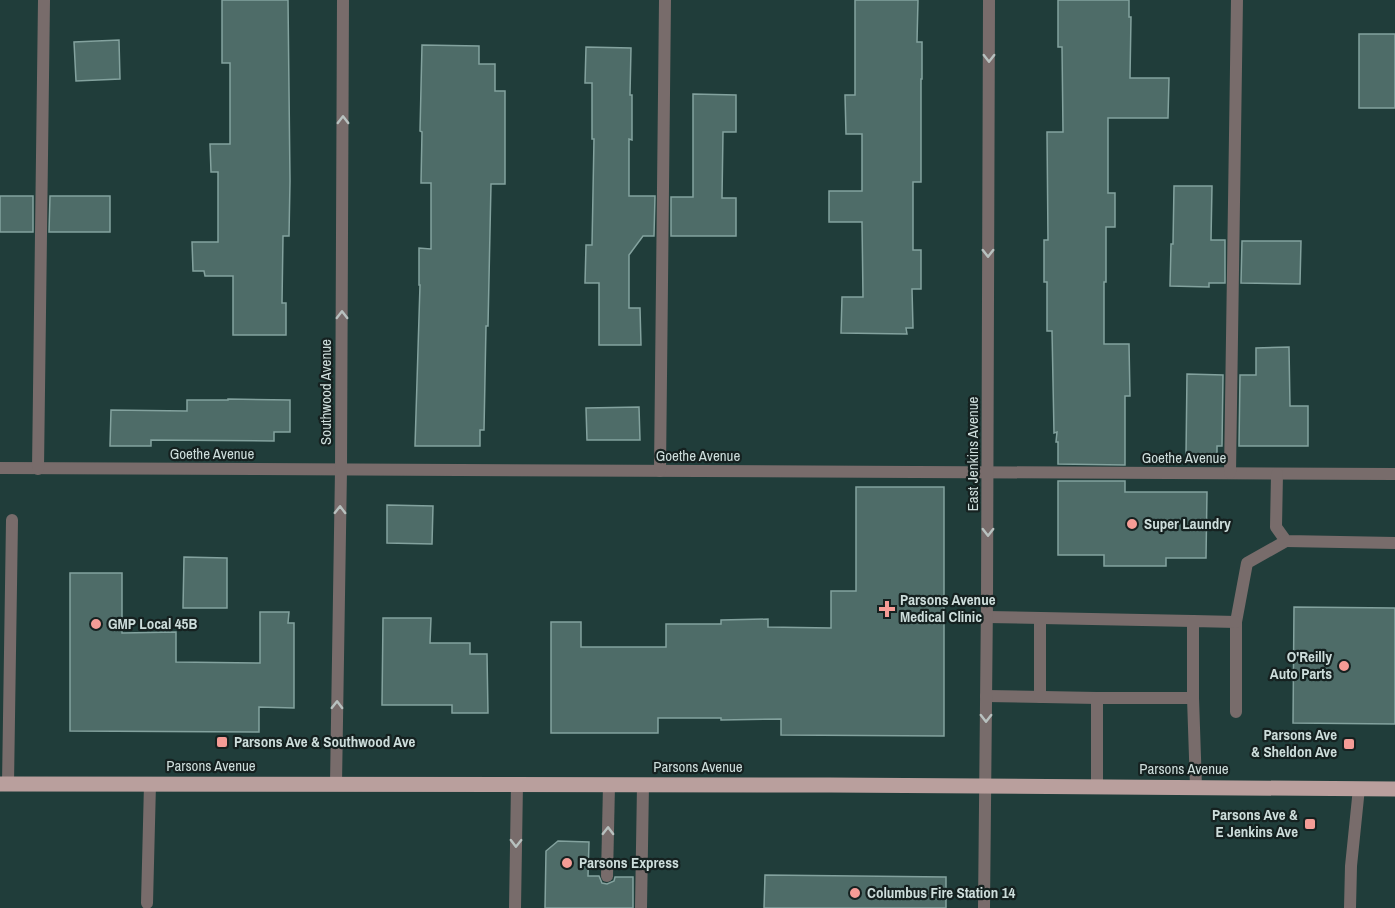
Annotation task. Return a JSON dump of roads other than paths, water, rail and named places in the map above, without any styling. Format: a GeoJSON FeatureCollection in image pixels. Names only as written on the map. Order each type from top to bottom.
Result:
{"type":"FeatureCollection","features":[{"type":"Feature","properties":{"kind":"main road","name":"Parsons Avenue"},"geometry":{"type":"LineString","coordinates":[[4,784],[517,784],[1395,789]]}},
{"type":"Feature","properties":{"kind":"street"},"geometry":{"type":"LineString","coordinates":[[38,469],[44,0]]}},
{"type":"Feature","properties":{"kind":"street","name":"Southwood Avenue"},"geometry":{"type":"LineString","coordinates":[[336,784],[341,470],[343,0]]}},
{"type":"Feature","properties":{"kind":"street"},"geometry":{"type":"LineString","coordinates":[[660,471],[665,0]]}},
{"type":"Feature","properties":{"kind":"street","name":"East Jenkins Avenue"},"geometry":{"type":"LineString","coordinates":[[984,908],[989,0]]}},
{"type":"Feature","properties":{"kind":"street"},"geometry":{"type":"LineString","coordinates":[[1230,473],[1237,0]]}},
{"type":"Feature","properties":{"kind":"street","name":"Goethe Avenue"},"geometry":{"type":"LineString","coordinates":[[0,468],[1395,474]]}},
{"type":"Feature","properties":{"kind":"street"},"geometry":{"type":"LineString","coordinates":[[1277,474],[1276,527],[1286,541]]}},
{"type":"Feature","properties":{"kind":"street"},"geometry":{"type":"LineString","coordinates":[[4,784],[12,520]]}},
{"type":"Feature","properties":{"kind":"street"},"geometry":{"type":"LineString","coordinates":[[1236,712],[1236,622],[1247,563],[1286,541],[1395,543]]}},
{"type":"Feature","properties":{"kind":"street"},"geometry":{"type":"LineString","coordinates":[[987,617],[1236,622]]}},
{"type":"Feature","properties":{"kind":"street"},"geometry":{"type":"LineString","coordinates":[[1040,619],[1040,697]]}},
{"type":"Feature","properties":{"kind":"street"},"geometry":{"type":"LineString","coordinates":[[1193,621],[1196,788]]}},
{"type":"Feature","properties":{"kind":"street"},"geometry":{"type":"LineString","coordinates":[[986,696],[1193,698]]}},
{"type":"Feature","properties":{"kind":"street"},"geometry":{"type":"LineString","coordinates":[[1097,698],[1097,787]]}},
{"type":"Feature","properties":{"kind":"street"},"geometry":{"type":"LineString","coordinates":[[147,903],[150,784]]}},
{"type":"Feature","properties":{"kind":"street"},"geometry":{"type":"LineString","coordinates":[[515,908],[517,784]]}},
{"type":"Feature","properties":{"kind":"street"},"geometry":{"type":"LineString","coordinates":[[607,876],[609,785]]}},
{"type":"Feature","properties":{"kind":"street"},"geometry":{"type":"LineString","coordinates":[[641,908],[643,785]]}},
{"type":"Feature","properties":{"kind":"street"},"geometry":{"type":"LineString","coordinates":[[1350,908],[1351,866],[1359,788]]}},
{"type":"Feature","properties":{"kind":"place","name":"Super Laundry"},"geometry":{"type":"Point","coordinates":[1132,524]}},
{"type":"Feature","properties":{"kind":"place","name":"Parsons Avenue Medical Clinic"},"geometry":{"type":"Point","coordinates":[887,609]}},
{"type":"Feature","properties":{"kind":"place","name":"GMP Local 45B"},"geometry":{"type":"Point","coordinates":[96,624]}},
{"type":"Feature","properties":{"kind":"place","name":"O'Reilly Auto Parts"},"geometry":{"type":"Point","coordinates":[1344,666]}},
{"type":"Feature","properties":{"kind":"place","name":"Parsons Ave & Southwood Ave"},"geometry":{"type":"Point","coordinates":[222,742]}},
{"type":"Feature","properties":{"kind":"place","name":"Parsons Ave & Sheldon Ave"},"geometry":{"type":"Point","coordinates":[1349,744]}},
{"type":"Feature","properties":{"kind":"place","name":"Parsons Ave & E Jenkins Ave"},"geometry":{"type":"Point","coordinates":[1310,824]}},
{"type":"Feature","properties":{"kind":"place","name":"Parsons Express"},"geometry":{"type":"Point","coordinates":[567,863]}},
{"type":"Feature","properties":{"kind":"place","name":"Columbus Fire Station 14"},"geometry":{"type":"Point","coordinates":[855,893]}}]}
